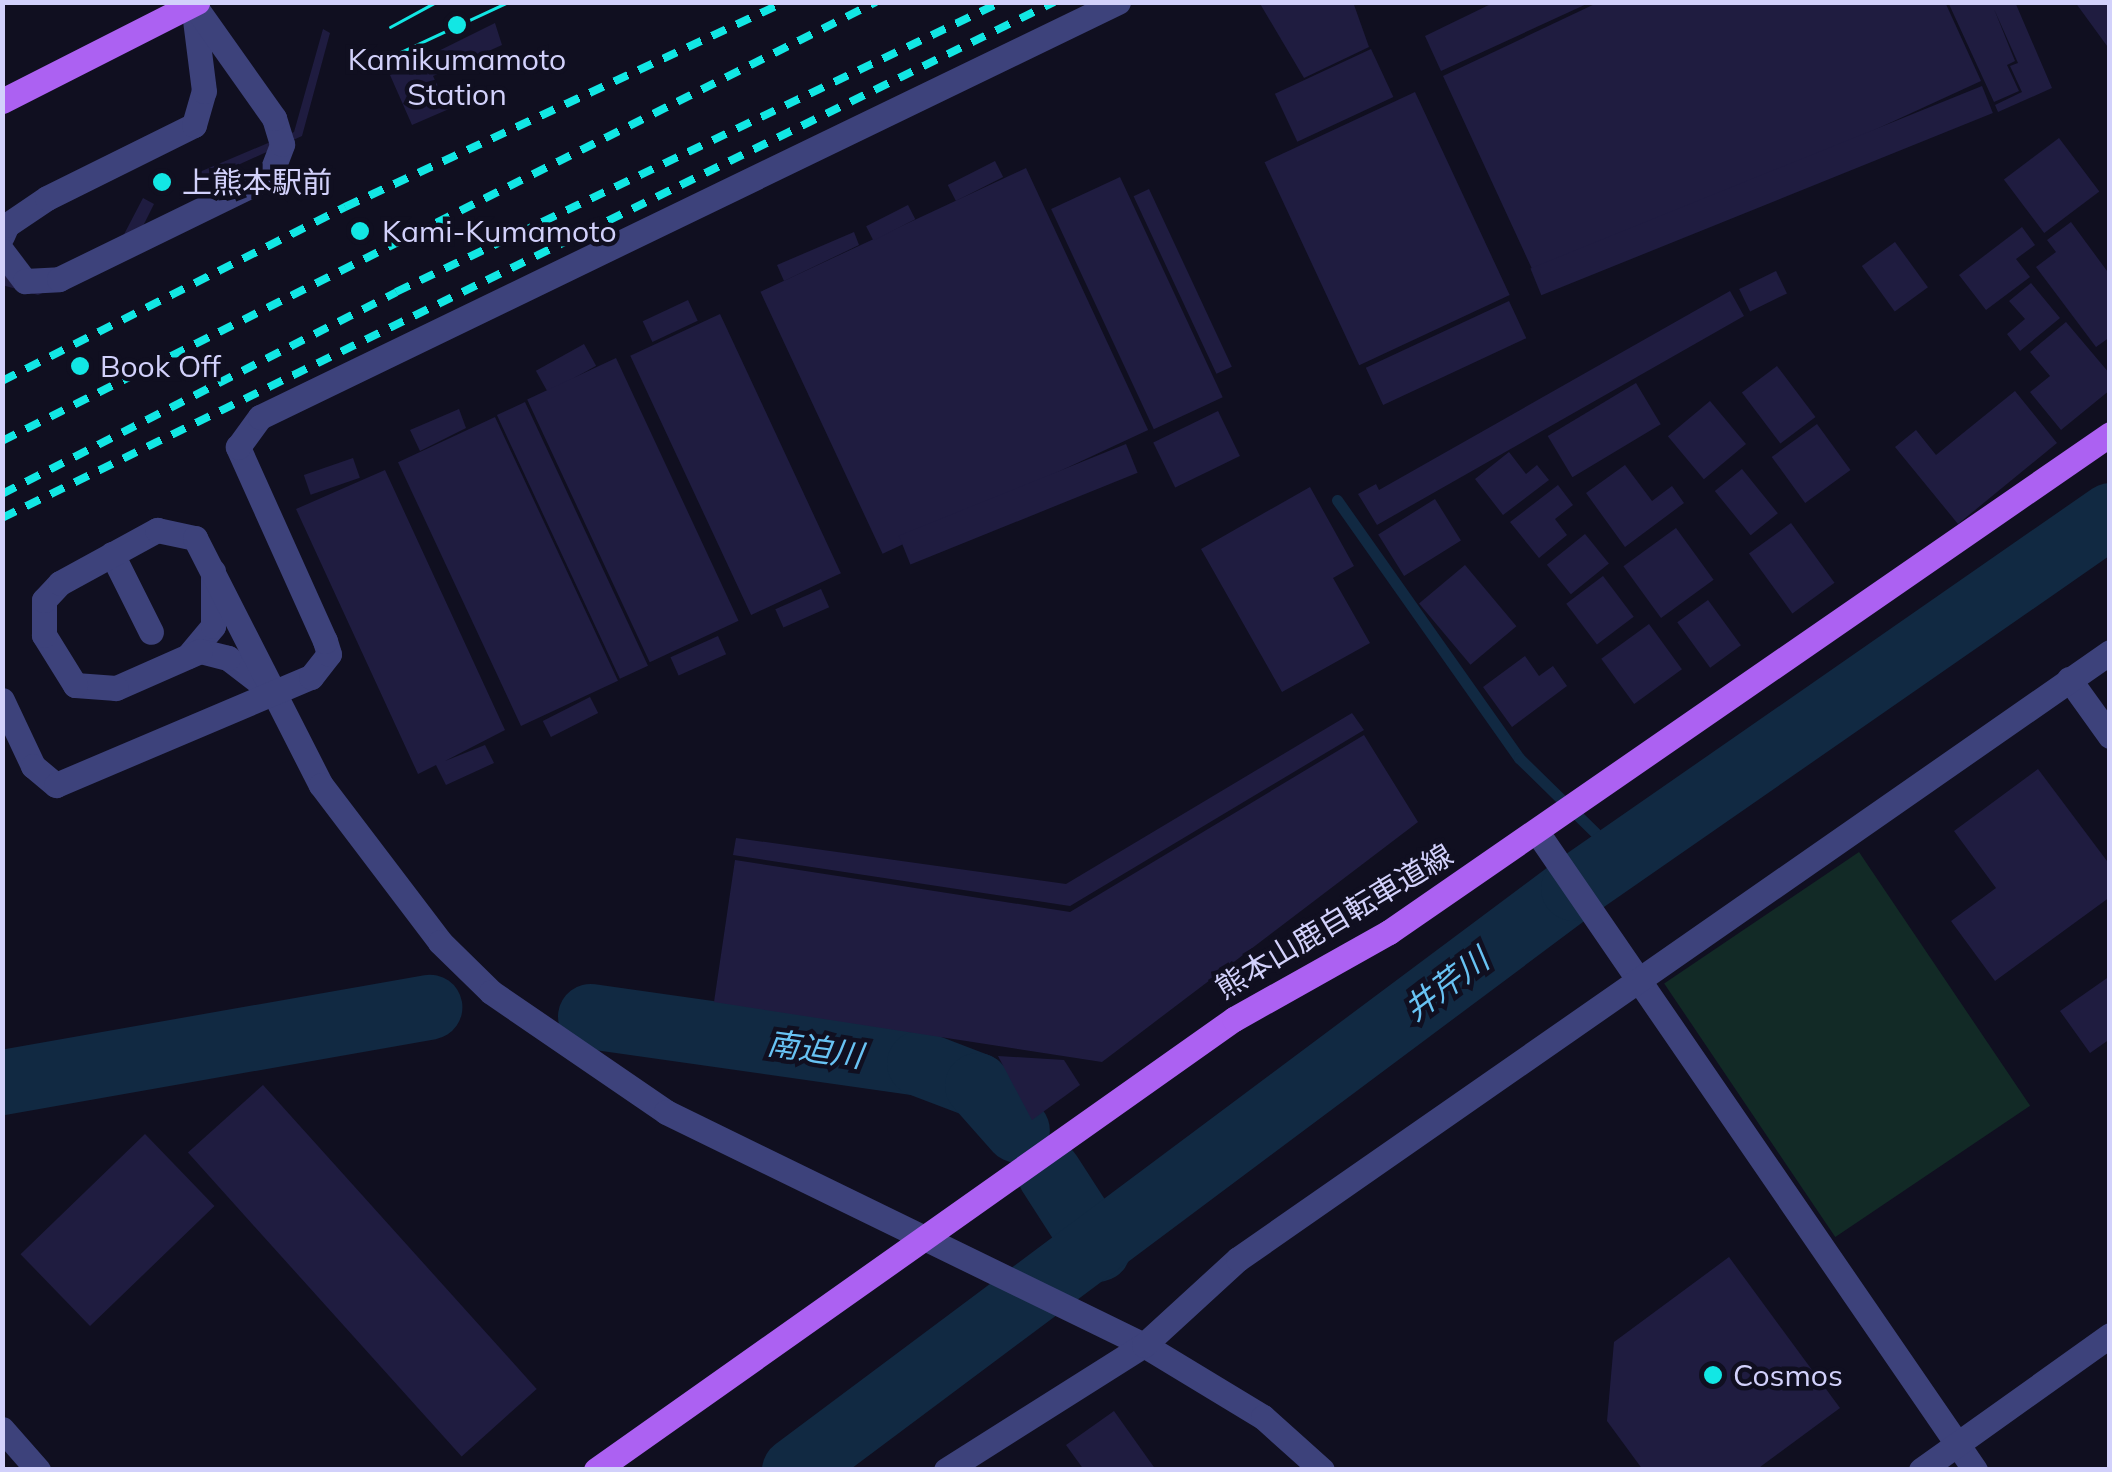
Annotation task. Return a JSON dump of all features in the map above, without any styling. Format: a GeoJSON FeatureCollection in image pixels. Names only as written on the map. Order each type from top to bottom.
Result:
{"type":"FeatureCollection","features":[{"type":"Feature","properties":{"kind":"main road"},"geometry":{"type":"LineString","coordinates":[[2,101],[194,3]]}},
{"type":"Feature","properties":{"kind":"main road","name":"熊本山鹿自転車道線"},"geometry":{"type":"LineString","coordinates":[[596,1470],[1234,1018],[1389,932],[2110,434]]}},
{"type":"Feature","properties":{"kind":"street"},"geometry":{"type":"LineString","coordinates":[[2,700],[33,766],[56,784],[311,677],[328,654],[242,468],[238,447],[260,417],[1118,2]]}},
{"type":"Feature","properties":{"kind":"street"},"geometry":{"type":"LineString","coordinates":[[2,236],[7,224],[48,198],[194,125],[204,91],[194,3]]}},
{"type":"Feature","properties":{"kind":"street"},"geometry":{"type":"LineString","coordinates":[[2,251],[25,282],[59,279],[270,176],[282,144],[274,118],[194,3]]}},
{"type":"Feature","properties":{"kind":"street"},"geometry":{"type":"LineString","coordinates":[[213,561],[213,626],[188,656],[116,688],[75,685],[64,674],[44,635],[44,600],[112,554],[172,528],[194,538],[213,561],[272,692],[373,860],[491,992],[666,1112],[956,1248],[1134,1340],[1264,1417],[1322,1470]]}},
{"type":"Feature","properties":{"kind":"street"},"geometry":{"type":"LineString","coordinates":[[112,554],[151,632]]}},
{"type":"Feature","properties":{"kind":"street"},"geometry":{"type":"LineString","coordinates":[[946,1470],[1134,1340],[1238,1258],[1646,981],[2110,652]]}},
{"type":"Feature","properties":{"kind":"street"},"geometry":{"type":"LineString","coordinates":[[188,656],[228,658],[272,692]]}},
{"type":"Feature","properties":{"kind":"street"},"geometry":{"type":"LineString","coordinates":[[2069,679],[2110,736]]}},
{"type":"Feature","properties":{"kind":"street"},"geometry":{"type":"LineString","coordinates":[[1543,827],[1975,1470]]}},
{"type":"Feature","properties":{"kind":"street"},"geometry":{"type":"LineString","coordinates":[[1921,1470],[2110,1335]]}},
{"type":"Feature","properties":{"kind":"street"},"geometry":{"type":"LineString","coordinates":[[2,1429],[38,1470]]}},
{"type":"Feature","properties":{"kind":"green space"},"geometry":{"type":"Polygon","coordinates":[[[1859,852],[2030,1106],[1835,1237],[1664,983],[1859,852]]]}},
{"type":"Feature","properties":{"kind":"building"},"geometry":{"type":"Polygon","coordinates":[[[1259,2],[1353,2],[1369,47],[1304,78],[1259,2]]]}},
{"type":"Feature","properties":{"kind":"building"},"geometry":{"type":"Polygon","coordinates":[[[1495,2],[1591,2],[1441,71],[1425,36],[1495,2]]]}},
{"type":"Feature","properties":{"kind":"building"},"geometry":{"type":"Polygon","coordinates":[[[1599,2],[1945,2],[1981,81],[1539,284],[1443,76],[1599,2]]]}},
{"type":"Feature","properties":{"kind":"building"},"geometry":{"type":"Polygon","coordinates":[[[1948,2],[2015,2],[2052,88],[1998,112],[1995,105],[2022,92],[2010,66],[2018,63],[1994,9],[2015,61],[2007,65],[2019,91],[1994,102],[1948,2]]]}},
{"type":"Feature","properties":{"kind":"building"},"geometry":{"type":"Polygon","coordinates":[[[2075,2],[2110,2],[2110,50],[2075,2]]]}},
{"type":"Feature","properties":{"kind":"building"},"geometry":{"type":"Polygon","coordinates":[[[495,23],[502,45],[433,76],[449,109],[412,125],[390,75],[495,23]]]}},
{"type":"Feature","properties":{"kind":"building"},"geometry":{"type":"Polygon","coordinates":[[[323,29],[330,33],[302,136],[194,185],[190,176],[294,132],[323,29]]]}},
{"type":"Feature","properties":{"kind":"building"},"geometry":{"type":"Polygon","coordinates":[[[1371,49],[1393,97],[1297,142],[1275,94],[1371,49]]]}},
{"type":"Feature","properties":{"kind":"building"},"geometry":{"type":"Polygon","coordinates":[[[1982,86],[1993,113],[1541,295],[1530,268],[1982,86]]]}},
{"type":"Feature","properties":{"kind":"building"},"geometry":{"type":"Polygon","coordinates":[[[1415,92],[1510,295],[1359,365],[1265,162],[1415,92]]]}},
{"type":"Feature","properties":{"kind":"building"},"geometry":{"type":"Polygon","coordinates":[[[2059,138],[2099,192],[2044,233],[2004,180],[2059,138]]]}},
{"type":"Feature","properties":{"kind":"building"},"geometry":{"type":"Polygon","coordinates":[[[995,161],[1003,177],[956,201],[948,185],[995,161]]]}},
{"type":"Feature","properties":{"kind":"building"},"geometry":{"type":"Polygon","coordinates":[[[1026,168],[1148,430],[883,554],[760,292],[1026,168]]]}},
{"type":"Feature","properties":{"kind":"building"},"geometry":{"type":"Polygon","coordinates":[[[1120,177],[1223,397],[1154,429],[1051,209],[1120,177]]]}},
{"type":"Feature","properties":{"kind":"building"},"geometry":{"type":"Polygon","coordinates":[[[1149,189],[1232,367],[1216,374],[1134,196],[1149,189]]]}},
{"type":"Feature","properties":{"kind":"building"},"geometry":{"type":"Polygon","coordinates":[[[143,198],[154,204],[129,254],[38,295],[2,285],[2,271],[33,281],[120,242],[143,198]]]}},
{"type":"Feature","properties":{"kind":"building"},"geometry":{"type":"Polygon","coordinates":[[[908,205],[915,219],[873,241],[866,226],[908,205]]]}},
{"type":"Feature","properties":{"kind":"building"},"geometry":{"type":"Polygon","coordinates":[[[2071,222],[2110,275],[2110,337],[2096,347],[2036,267],[2056,252],[2047,240],[2071,222]]]}},
{"type":"Feature","properties":{"kind":"building"},"geometry":{"type":"Polygon","coordinates":[[[2022,227],[2035,245],[2016,259],[2030,277],[1986,310],[1959,275],[2022,227]]]}},
{"type":"Feature","properties":{"kind":"building"},"geometry":{"type":"Polygon","coordinates":[[[854,232],[859,245],[784,281],[777,265],[854,232]]]}},
{"type":"Feature","properties":{"kind":"building"},"geometry":{"type":"Polygon","coordinates":[[[1895,242],[1928,287],[1895,311],[1862,266],[1895,242]]]}},
{"type":"Feature","properties":{"kind":"building"},"geometry":{"type":"Polygon","coordinates":[[[1776,271],[1787,293],[1750,311],[1739,289],[1776,271]]]}},
{"type":"Feature","properties":{"kind":"building"},"geometry":{"type":"Polygon","coordinates":[[[2031,283],[2060,318],[2020,351],[2007,334],[2025,319],[2009,301],[2031,283]]]}},
{"type":"Feature","properties":{"kind":"building"},"geometry":{"type":"Polygon","coordinates":[[[1730,291],[1744,316],[1377,525],[1358,494],[1376,484],[1379,490],[1730,291]]]}},
{"type":"Feature","properties":{"kind":"building"},"geometry":{"type":"Polygon","coordinates":[[[688,300],[698,321],[652,342],[643,321],[688,300]]]}},
{"type":"Feature","properties":{"kind":"building"},"geometry":{"type":"Polygon","coordinates":[[[1509,301],[1526,338],[1383,405],[1366,368],[1509,301]]]}},
{"type":"Feature","properties":{"kind":"building"},"geometry":{"type":"Polygon","coordinates":[[[720,314],[841,573],[751,615],[630,356],[720,314]]]}},
{"type":"Feature","properties":{"kind":"building"},"geometry":{"type":"Polygon","coordinates":[[[2066,322],[2110,374],[2110,390],[2061,430],[2030,392],[2050,376],[2030,352],[2066,322]]]}},
{"type":"Feature","properties":{"kind":"building"},"geometry":{"type":"Polygon","coordinates":[[[584,344],[596,366],[548,393],[536,371],[584,344]]]}},
{"type":"Feature","properties":{"kind":"building"},"geometry":{"type":"Polygon","coordinates":[[[616,358],[739,621],[650,662],[527,399],[616,358]]]}},
{"type":"Feature","properties":{"kind":"building"},"geometry":{"type":"Polygon","coordinates":[[[1777,366],[1816,417],[1780,444],[1742,392],[1777,366]]]}},
{"type":"Feature","properties":{"kind":"building"},"geometry":{"type":"Polygon","coordinates":[[[1636,383],[1661,424],[1572,477],[1548,436],[1636,383]]]}},
{"type":"Feature","properties":{"kind":"building"},"geometry":{"type":"Polygon","coordinates":[[[2015,391],[2057,443],[1958,524],[1895,447],[1916,430],[1936,455],[2015,391]]]}},
{"type":"Feature","properties":{"kind":"building"},"geometry":{"type":"Polygon","coordinates":[[[1710,401],[1746,444],[1704,479],[1668,436],[1710,401]]]}},
{"type":"Feature","properties":{"kind":"building"},"geometry":{"type":"Polygon","coordinates":[[[525,402],[648,666],[620,679],[497,415],[525,402]]]}},
{"type":"Feature","properties":{"kind":"building"},"geometry":{"type":"Polygon","coordinates":[[[459,409],[466,428],[420,451],[410,430],[459,409]]]}},
{"type":"Feature","properties":{"kind":"building"},"geometry":{"type":"Polygon","coordinates":[[[1218,411],[1240,456],[1175,488],[1153,443],[1218,411]]]}},
{"type":"Feature","properties":{"kind":"building"},"geometry":{"type":"Polygon","coordinates":[[[495,417],[618,681],[521,726],[398,462],[495,417]]]}},
{"type":"Feature","properties":{"kind":"building"},"geometry":{"type":"Polygon","coordinates":[[[1817,424],[1851,470],[1805,503],[1772,457],[1817,424]]]}},
{"type":"Feature","properties":{"kind":"building"},"geometry":{"type":"Polygon","coordinates":[[[1126,444],[1138,473],[910,565],[899,536],[1126,444]]]}},
{"type":"Feature","properties":{"kind":"building"},"geometry":{"type":"Polygon","coordinates":[[[1509,452],[1526,474],[1537,465],[1549,480],[1503,515],[1475,479],[1509,452]]]}},
{"type":"Feature","properties":{"kind":"building"},"geometry":{"type":"Polygon","coordinates":[[[353,458],[360,478],[311,495],[304,475],[353,458]]]}},
{"type":"Feature","properties":{"kind":"building"},"geometry":{"type":"Polygon","coordinates":[[[1625,465],[1652,501],[1672,486],[1684,503],[1625,547],[1586,493],[1625,465]]]}},
{"type":"Feature","properties":{"kind":"building"},"geometry":{"type":"Polygon","coordinates":[[[1742,469],[1778,513],[1751,535],[1715,491],[1742,469]]]}},
{"type":"Feature","properties":{"kind":"building"},"geometry":{"type":"Polygon","coordinates":[[[385,470],[505,730],[445,761],[485,745],[494,763],[446,785],[436,765],[418,774],[296,509],[385,470]]]}},
{"type":"Feature","properties":{"kind":"building"},"geometry":{"type":"Polygon","coordinates":[[[1558,485],[1573,505],[1555,519],[1567,535],[1539,558],[1510,522],[1558,485]]]}},
{"type":"Feature","properties":{"kind":"building"},"geometry":{"type":"Polygon","coordinates":[[[1310,487],[1354,566],[1333,578],[1370,643],[1282,692],[1201,549],[1310,487]]]}},
{"type":"Feature","properties":{"kind":"building"},"geometry":{"type":"Polygon","coordinates":[[[1435,499],[1461,541],[1404,576],[1378,535],[1435,499]]]}},
{"type":"Feature","properties":{"kind":"building"},"geometry":{"type":"Polygon","coordinates":[[[1791,523],[1834,583],[1792,613],[1749,554],[1791,523]]]}},
{"type":"Feature","properties":{"kind":"building"},"geometry":{"type":"Polygon","coordinates":[[[1676,528],[1714,580],[1661,618],[1623,566],[1676,528]]]}},
{"type":"Feature","properties":{"kind":"building"},"geometry":{"type":"Polygon","coordinates":[[[1585,534],[1609,564],[1571,594],[1547,565],[1585,534]]]}},
{"type":"Feature","properties":{"kind":"building"},"geometry":{"type":"Polygon","coordinates":[[[1465,565],[1516,626],[1470,665],[1419,604],[1465,565]]]}},
{"type":"Feature","properties":{"kind":"building"},"geometry":{"type":"Polygon","coordinates":[[[1603,576],[1634,617],[1597,644],[1566,604],[1603,576]]]}},
{"type":"Feature","properties":{"kind":"building"},"geometry":{"type":"Polygon","coordinates":[[[821,589],[829,607],[783,628],[775,609],[821,589]]]}},
{"type":"Feature","properties":{"kind":"building"},"geometry":{"type":"Polygon","coordinates":[[[1708,600],[1741,645],[1710,668],[1677,622],[1708,600]]]}},
{"type":"Feature","properties":{"kind":"building"},"geometry":{"type":"Polygon","coordinates":[[[1649,624],[1682,669],[1634,704],[1601,659],[1649,624]]]}},
{"type":"Feature","properties":{"kind":"building"},"geometry":{"type":"Polygon","coordinates":[[[718,636],[726,654],[679,675],[670,657],[718,636]]]}},
{"type":"Feature","properties":{"kind":"building"},"geometry":{"type":"Polygon","coordinates":[[[1525,656],[1539,676],[1553,666],[1567,686],[1512,727],[1483,687],[1525,656]]]}},
{"type":"Feature","properties":{"kind":"building"},"geometry":{"type":"Polygon","coordinates":[[[590,697],[598,713],[551,737],[543,721],[590,697]]]}},
{"type":"Feature","properties":{"kind":"building"},"geometry":{"type":"Polygon","coordinates":[[[1352,713],[1364,730],[1070,906],[733,855],[736,838],[1066,884],[1352,713]]]}},
{"type":"Feature","properties":{"kind":"building"},"geometry":{"type":"Polygon","coordinates":[[[1364,735],[1418,822],[1102,1062],[714,1002],[735,860],[1070,912],[1364,735]]]}},
{"type":"Feature","properties":{"kind":"building"},"geometry":{"type":"Polygon","coordinates":[[[2038,769],[2110,865],[2110,897],[1995,981],[1951,921],[1996,888],[1954,831],[2038,769]]]}},
{"type":"Feature","properties":{"kind":"building"},"geometry":{"type":"Polygon","coordinates":[[[2110,976],[2110,1039],[2090,1053],[2060,1011],[2110,976]]]}},
{"type":"Feature","properties":{"kind":"building"},"geometry":{"type":"Polygon","coordinates":[[[998,1056],[1064,1060],[1080,1085],[1032,1120],[998,1056]]]}},
{"type":"Feature","properties":{"kind":"building"},"geometry":{"type":"Polygon","coordinates":[[[263,1085],[537,1389],[462,1457],[188,1153],[263,1085]]]}},
{"type":"Feature","properties":{"kind":"building"},"geometry":{"type":"Polygon","coordinates":[[[145,1134],[214,1206],[90,1326],[21,1254],[145,1134]]]}},
{"type":"Feature","properties":{"kind":"building","name":"Cosmos"},"geometry":{"type":"Polygon","coordinates":[[[1729,1257],[1840,1408],[1756,1470],[1643,1470],[1607,1421],[1614,1342],[1729,1257]]]}},
{"type":"Feature","properties":{"kind":"building"},"geometry":{"type":"Polygon","coordinates":[[[1114,1411],[1156,1470],[1084,1470],[1066,1445],[1114,1411]]]}},
{"type":"Feature","properties":{"kind":"waterway"},"geometry":{"type":"LineString","coordinates":[[1337,500],[1519,758],[1619,856]]}},
{"type":"Feature","properties":{"kind":"waterway","name":"井芹川"},"geometry":{"type":"LineString","coordinates":[[794,1470],[1573,888],[2110,515]]}},
{"type":"Feature","properties":{"kind":"waterway","name":"南迫川"},"geometry":{"type":"LineString","coordinates":[[2,1082],[429,1007]]}},
{"type":"Feature","properties":{"kind":"waterway","name":"南迫川"},"geometry":{"type":"LineString","coordinates":[[590,1016],[919,1063],[977,1085],[1017,1130]]}},
{"type":"Feature","properties":{"kind":"waterway","name":"南迫川"},"geometry":{"type":"LineString","coordinates":[[1049,1173],[1098,1249]]}},
{"type":"Feature","properties":{"kind":"tram line"},"geometry":{"type":"LineString","coordinates":[[390,27],[436,2]]}},
{"type":"Feature","properties":{"kind":"tram line"},"geometry":{"type":"LineString","coordinates":[[401,52],[508,2]]}},
{"type":"Feature","properties":{"kind":"railway"},"geometry":{"type":"LineString","coordinates":[[2,381],[345,207],[785,2]]}},
{"type":"Feature","properties":{"kind":"railway"},"geometry":{"type":"LineString","coordinates":[[2,441],[876,2]]}},
{"type":"Feature","properties":{"kind":"railway"},"geometry":{"type":"LineString","coordinates":[[2,494],[396,292],[1001,2]]}},
{"type":"Feature","properties":{"kind":"railway"},"geometry":{"type":"LineString","coordinates":[[2,518],[1054,2]]}},
{"type":"Feature","properties":{"kind":"place","name":"Kamikumamoto Station"},"geometry":{"type":"Point","coordinates":[457,25]}},
{"type":"Feature","properties":{"kind":"place","name":"上熊本駅前"},"geometry":{"type":"Point","coordinates":[162,182]}},
{"type":"Feature","properties":{"kind":"place","name":"Kami-Kumamoto"},"geometry":{"type":"Point","coordinates":[360,231]}},
{"type":"Feature","properties":{"kind":"place","name":"Book Off"},"geometry":{"type":"Point","coordinates":[80,366]}},
{"type":"Feature","properties":{"kind":"place","name":"Cosmos"},"geometry":{"type":"Point","coordinates":[1713,1375]}}]}
